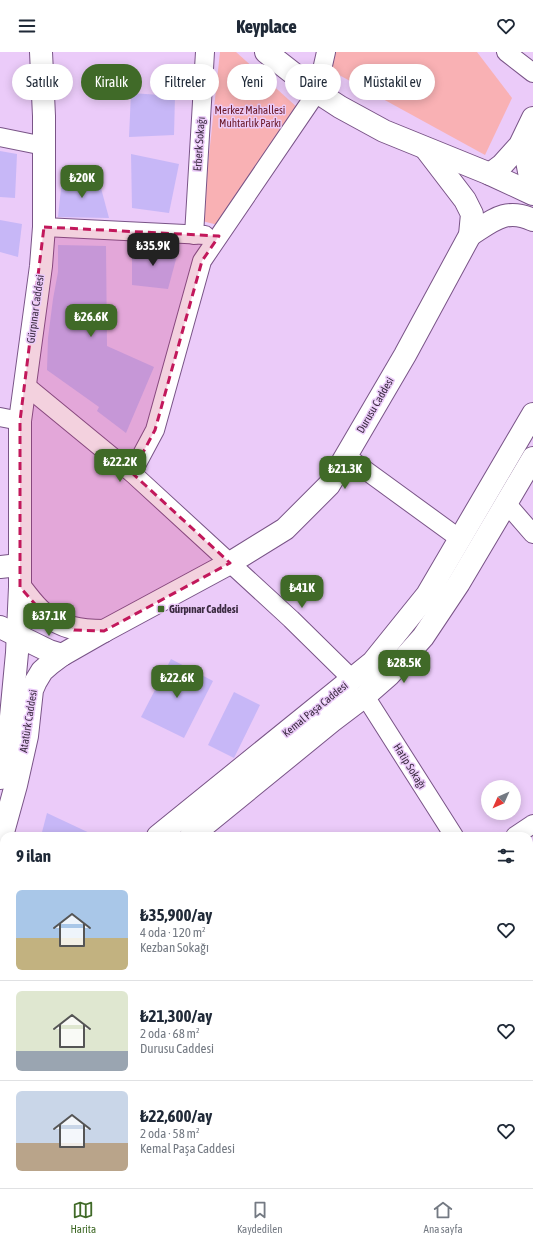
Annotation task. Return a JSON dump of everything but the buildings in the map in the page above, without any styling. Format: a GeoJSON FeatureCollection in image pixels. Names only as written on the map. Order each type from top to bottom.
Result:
{"type":"FeatureCollection","features":[{"type":"Feature","properties":{"kind":"main road","name":"Gürpınar Caddesi"},"geometry":{"type":"LineString","coordinates":[[10,566],[10,419],[25,385],[41,266],[44,227],[44,146],[40,52]]}},
{"type":"Feature","properties":{"kind":"main road"},"geometry":{"type":"LineString","coordinates":[[266,52],[285,67]]}},
{"type":"Feature","properties":{"kind":"main road"},"geometry":{"type":"LineString","coordinates":[[329,100],[384,132],[490,174],[533,194]]}},
{"type":"Feature","properties":{"kind":"main road"},"geometry":{"type":"LineString","coordinates":[[490,174],[502,165],[520,145],[533,118]]}},
{"type":"Feature","properties":{"kind":"main road"},"geometry":{"type":"LineString","coordinates":[[426,149],[465,200],[472,214],[470,236]]}},
{"type":"Feature","properties":{"kind":"main road"},"geometry":{"type":"LineString","coordinates":[[533,149],[527,161],[533,184]]}},
{"type":"Feature","properties":{"kind":"main road"},"geometry":{"type":"LineString","coordinates":[[470,236],[499,216],[510,214],[526,216],[533,220]]}},
{"type":"Feature","properties":{"kind":"main road","name":"Durusu Caddesi"},"geometry":{"type":"LineString","coordinates":[[104,631],[230,562],[285,529],[329,485],[405,355],[470,236]]}},
{"type":"Feature","properties":{"kind":"main road","name":"Kemal Paşa Caddesi"},"geometry":{"type":"LineString","coordinates":[[163,832],[373,662],[427,595],[533,414]]}},
{"type":"Feature","properties":{"kind":"main road","name":"Kemal Paşa Caddesi"},"geometry":{"type":"LineString","coordinates":[[196,832],[326,726],[366,696],[389,675],[423,637],[459,584],[533,458]]}},
{"type":"Feature","properties":{"kind":"main road","name":"Atatürk Caddesi"},"geometry":{"type":"LineString","coordinates":[[0,778],[10,727],[15,677],[8,631],[20,588],[10,566]]}},
{"type":"Feature","properties":{"kind":"main road"},"geometry":{"type":"LineString","coordinates":[[20,588],[42,612],[57,622],[74,630],[104,631]]}},
{"type":"Feature","properties":{"kind":"main road"},"geometry":{"type":"LineString","coordinates":[[8,631],[49,651],[62,655]]}},
{"type":"Feature","properties":{"kind":"main road","name":"Atatürk Caddesi"},"geometry":{"type":"LineString","coordinates":[[3,832],[16,785],[25,743],[32,690],[36,681],[42,671],[62,655],[104,631]]}},
{"type":"Feature","properties":{"kind":"main road"},"geometry":{"type":"LineString","coordinates":[[352,679],[366,696]]}},
{"type":"Feature","properties":{"kind":"street","name":"Erberk Sokağı"},"geometry":{"type":"LineString","coordinates":[[194,235],[205,52]]}},
{"type":"Feature","properties":{"kind":"street"},"geometry":{"type":"LineString","coordinates":[[323,64],[326,52]]}},
{"type":"Feature","properties":{"kind":"street"},"geometry":{"type":"LineString","coordinates":[[506,52],[533,73]]}},
{"type":"Feature","properties":{"kind":"street"},"geometry":{"type":"LineString","coordinates":[[132,473],[155,430],[202,261],[312,100]]}},
{"type":"Feature","properties":{"kind":"street"},"geometry":{"type":"LineString","coordinates":[[0,137],[44,146]]}},
{"type":"Feature","properties":{"kind":"street"},"geometry":{"type":"LineString","coordinates":[[44,227],[219,236]]}},
{"type":"Feature","properties":{"kind":"street"},"geometry":{"type":"LineString","coordinates":[[25,385],[132,473],[291,619],[352,679]]}},
{"type":"Feature","properties":{"kind":"street"},"geometry":{"type":"LineString","coordinates":[[346,456],[460,539]]}},
{"type":"Feature","properties":{"kind":"street"},"geometry":{"type":"LineString","coordinates":[[507,504],[533,534]]}},
{"type":"Feature","properties":{"kind":"street","name":"Hatip Sokağı"},"geometry":{"type":"LineString","coordinates":[[366,696],[451,832]]}},
{"type":"Feature","properties":{"kind":"street"},"geometry":{"type":"LineString","coordinates":[[522,832],[533,824]]}},
{"type":"Feature","properties":{"kind":"highlighted area"},"geometry":{"type":"Polygon","coordinates":[[[44,227],[219,236],[202,261],[155,430],[132,473],[230,563],[104,631],[74,630],[42,612],[20,587],[20,421],[44,227]]]}},
{"type":"Feature","properties":{"kind":"green space","name":"Merkez Mahallesi Muhtarlık Parkı"},"geometry":{"type":"Polygon","coordinates":[[[220,52],[236,52],[249,64],[227,64],[227,100],[277,100],[277,89],[285,96],[285,100],[289,100],[299,109],[222,226],[202,221],[215,100],[219,100],[220,52]]]}},
{"type":"Feature","properties":{"kind":"green space"},"geometry":{"type":"Polygon","coordinates":[[[334,52],[477,52],[512,98],[485,155],[385,100],[435,100],[435,64],[349,64],[349,80],[341,76],[341,64],[331,64],[334,52]]]}},
{"type":"Feature","properties":{"kind":"place","name":"Gürpınar Caddesi"},"geometry":{"type":"Point","coordinates":[161,609]}}]}
